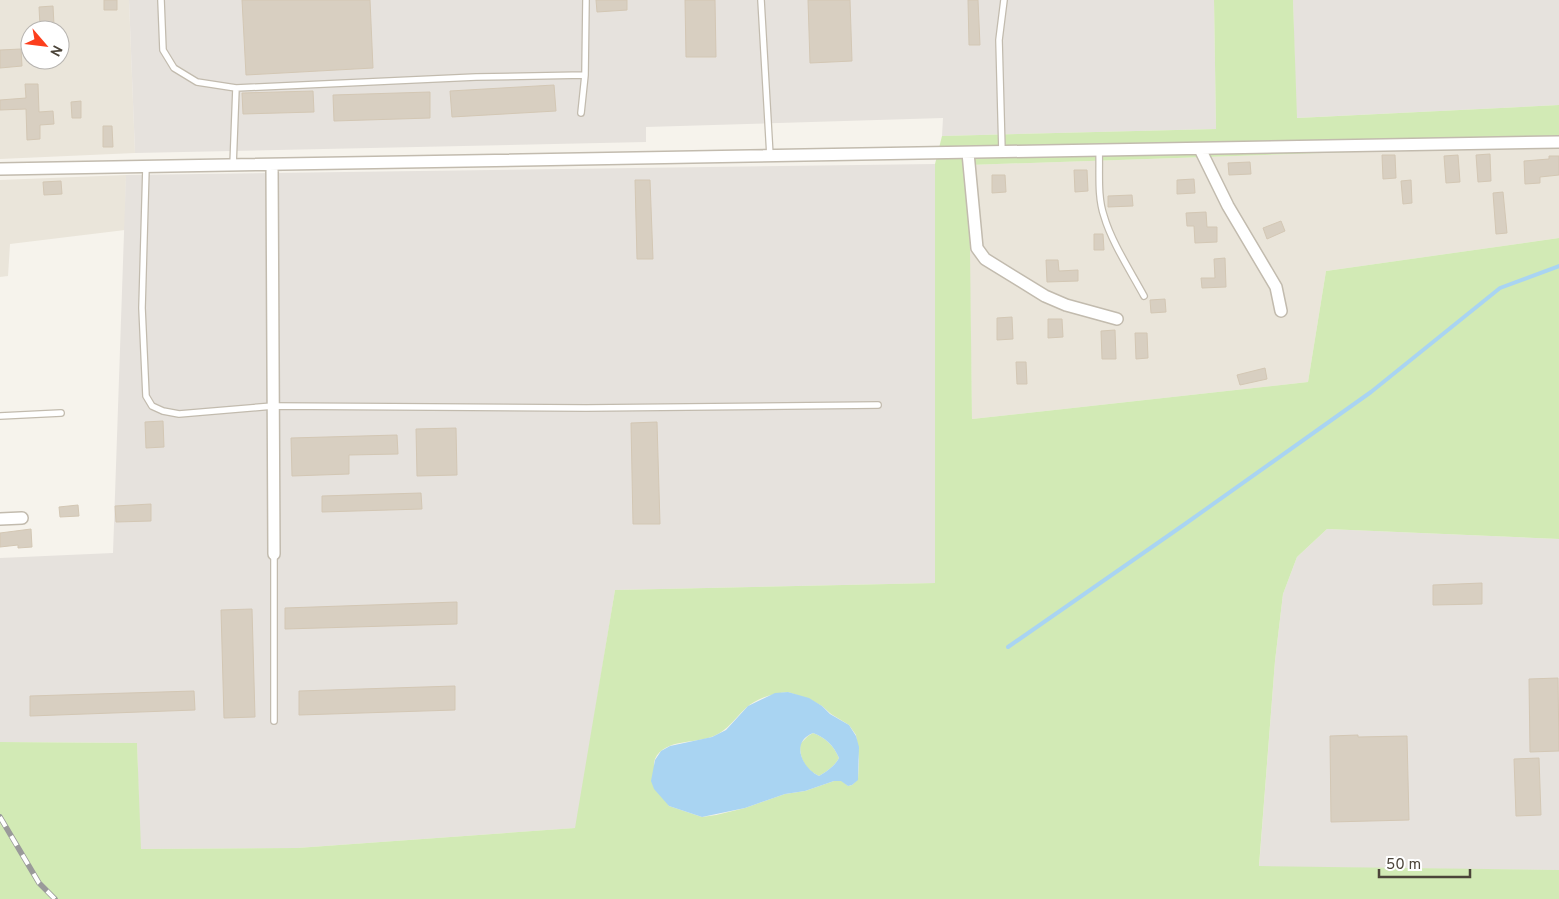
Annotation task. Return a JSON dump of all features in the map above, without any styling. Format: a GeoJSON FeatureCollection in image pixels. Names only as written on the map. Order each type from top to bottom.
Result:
{"type":"FeatureCollection","features":[{"type":"Feature","properties":{"kind":"street"},"geometry":{"type":"LineString","coordinates":[[0,170],[1559,142]]}},
{"type":"Feature","properties":{"kind":"street"},"geometry":{"type":"LineString","coordinates":[[1200,149],[1228,206],[1276,287],[1280,311]]}},
{"type":"Feature","properties":{"kind":"street"},"geometry":{"type":"LineString","coordinates":[[968,153],[977,248],[980,254],[1046,296],[1066,305],[1118,319]]}},
{"type":"Feature","properties":{"kind":"street"},"geometry":{"type":"LineString","coordinates":[[272,165],[274,554]]}},
{"type":"Feature","properties":{"kind":"street"},"geometry":{"type":"LineString","coordinates":[[0,519],[22,518]]}},
{"type":"Feature","properties":{"kind":"lane"},"geometry":{"type":"LineString","coordinates":[[161,0],[163,50],[174,68],[197,82],[236,88],[585,75]]}},
{"type":"Feature","properties":{"kind":"lane"},"geometry":{"type":"LineString","coordinates":[[581,114],[585,75],[586,0]]}},
{"type":"Feature","properties":{"kind":"lane"},"geometry":{"type":"LineString","coordinates":[[762,0],[770,156]]}},
{"type":"Feature","properties":{"kind":"lane"},"geometry":{"type":"LineString","coordinates":[[1002,152],[998,40],[1004,0]]}},
{"type":"Feature","properties":{"kind":"lane"},"geometry":{"type":"LineString","coordinates":[[233,166],[236,88]]}},
{"type":"Feature","properties":{"kind":"lane"},"geometry":{"type":"LineString","coordinates":[[1099,150],[1100,200],[1103,216],[1144,296]]}},
{"type":"Feature","properties":{"kind":"lane"},"geometry":{"type":"LineString","coordinates":[[146,167],[142,308],[146,396],[152,406],[163,411],[179,414],[273,406],[586,408],[878,404]]}},
{"type":"Feature","properties":{"kind":"lane"},"geometry":{"type":"LineString","coordinates":[[0,416],[61,413]]}},
{"type":"Feature","properties":{"kind":"lane"},"geometry":{"type":"LineString","coordinates":[[274,554],[274,721]]}},
{"type":"Feature","properties":{"kind":"shaded area"},"geometry":{"type":"Polygon","coordinates":[[[0,0],[129,0],[135,153],[0,159],[0,0]]]}},
{"type":"Feature","properties":{"kind":"shaded area"},"geometry":{"type":"Polygon","coordinates":[[[129,0],[1214,0],[1216,129],[942,136],[943,118],[646,127],[646,142],[135,153],[129,0]]]}},
{"type":"Feature","properties":{"kind":"shaded area"},"geometry":{"type":"Polygon","coordinates":[[[1293,0],[1559,0],[1559,105],[1296,118],[1293,0]]]}},
{"type":"Feature","properties":{"kind":"shaded area"},"geometry":{"type":"Polygon","coordinates":[[[1559,145],[1559,238],[1326,271],[1308,382],[972,419],[968,165],[1559,145]]]}},
{"type":"Feature","properties":{"kind":"shaded area"},"geometry":{"type":"Polygon","coordinates":[[[935,164],[936,583],[615,590],[576,828],[297,848],[140,849],[137,743],[0,742],[0,558],[113,553],[126,175],[935,164]]]}},
{"type":"Feature","properties":{"kind":"shaded area"},"geometry":{"type":"Polygon","coordinates":[[[126,175],[125,230],[10,244],[8,276],[0,277],[0,180],[126,175]]]}},
{"type":"Feature","properties":{"kind":"shaded area"},"geometry":{"type":"Polygon","coordinates":[[[1327,529],[1559,539],[1559,870],[1259,867],[1275,661],[1283,594],[1297,557],[1327,529]]]}},
{"type":"Feature","properties":{"kind":"green space"},"geometry":{"type":"Polygon","coordinates":[[[1214,0],[1293,0],[1297,118],[1559,105],[1559,145],[969,165],[972,419],[1308,382],[1326,271],[1559,238],[1559,539],[1327,529],[1297,557],[1283,594],[1275,661],[1259,866],[1559,870],[1559,899],[0,899],[0,742],[137,743],[141,849],[297,848],[575,828],[615,590],[935,583],[935,164],[942,136],[1216,129],[1214,0]],[[788,692],[766,697],[750,704],[727,727],[714,736],[673,745],[660,752],[655,759],[654,770],[669,806],[702,817],[745,808],[785,794],[805,791],[834,781],[841,780],[848,786],[852,785],[858,779],[859,760],[856,735],[849,725],[809,699],[788,692]]]}},
{"type":"Feature","properties":{"kind":"green space"},"geometry":{"type":"Polygon","coordinates":[[[813,733],[829,742],[839,758],[833,766],[819,776],[804,763],[800,750],[800,744],[813,733]]]}},
{"type":"Feature","properties":{"kind":"water"},"geometry":{"type":"Polygon","coordinates":[[[788,692],[809,698],[822,706],[830,714],[849,725],[856,736],[859,747],[858,780],[848,786],[841,781],[834,781],[805,791],[785,794],[745,808],[702,817],[669,806],[654,789],[651,781],[655,760],[661,751],[670,746],[712,737],[726,730],[748,706],[775,693],[788,692]],[[813,733],[806,737],[800,748],[801,755],[808,767],[819,776],[833,766],[839,758],[829,742],[813,733]]]}},
{"type":"Feature","properties":{"kind":"building"},"geometry":{"type":"Polygon","coordinates":[[[104,0],[117,0],[117,10],[104,10],[104,0]]]}},
{"type":"Feature","properties":{"kind":"building"},"geometry":{"type":"Polygon","coordinates":[[[242,0],[370,0],[373,68],[246,75],[242,0]]]}},
{"type":"Feature","properties":{"kind":"building"},"geometry":{"type":"Polygon","coordinates":[[[596,0],[627,0],[627,10],[597,12],[596,0]]]}},
{"type":"Feature","properties":{"kind":"building"},"geometry":{"type":"Polygon","coordinates":[[[685,0],[715,0],[716,57],[686,57],[685,0]]]}},
{"type":"Feature","properties":{"kind":"building"},"geometry":{"type":"Polygon","coordinates":[[[808,0],[850,0],[852,61],[810,63],[808,0]]]}},
{"type":"Feature","properties":{"kind":"building"},"geometry":{"type":"Polygon","coordinates":[[[968,0],[978,0],[980,45],[969,45],[968,0]]]}},
{"type":"Feature","properties":{"kind":"building"},"geometry":{"type":"Polygon","coordinates":[[[53,6],[54,20],[40,20],[39,7],[53,6]]]}},
{"type":"Feature","properties":{"kind":"building"},"geometry":{"type":"Polygon","coordinates":[[[20,49],[20,66],[0,68],[0,50],[20,49]]]}},
{"type":"Feature","properties":{"kind":"building"},"geometry":{"type":"Polygon","coordinates":[[[25,84],[38,84],[39,112],[53,111],[54,124],[40,125],[40,139],[27,140],[26,109],[0,110],[0,100],[26,98],[25,84]]]}},
{"type":"Feature","properties":{"kind":"building"},"geometry":{"type":"Polygon","coordinates":[[[554,85],[556,111],[452,117],[450,91],[554,85]]]}},
{"type":"Feature","properties":{"kind":"building"},"geometry":{"type":"Polygon","coordinates":[[[313,91],[314,112],[243,114],[242,93],[313,91]]]}},
{"type":"Feature","properties":{"kind":"building"},"geometry":{"type":"Polygon","coordinates":[[[430,92],[430,118],[334,121],[333,95],[430,92]]]}},
{"type":"Feature","properties":{"kind":"building"},"geometry":{"type":"Polygon","coordinates":[[[81,101],[81,118],[72,118],[71,102],[81,101]]]}},
{"type":"Feature","properties":{"kind":"building"},"geometry":{"type":"Polygon","coordinates":[[[103,126],[112,126],[113,147],[103,147],[103,126]]]}},
{"type":"Feature","properties":{"kind":"building"},"geometry":{"type":"Polygon","coordinates":[[[1490,154],[1491,181],[1478,182],[1476,155],[1490,154]]]}},
{"type":"Feature","properties":{"kind":"building"},"geometry":{"type":"Polygon","coordinates":[[[1382,155],[1395,155],[1396,178],[1383,179],[1382,155]]]}},
{"type":"Feature","properties":{"kind":"building"},"geometry":{"type":"Polygon","coordinates":[[[1458,155],[1460,182],[1446,183],[1444,156],[1458,155]]]}},
{"type":"Feature","properties":{"kind":"building"},"geometry":{"type":"Polygon","coordinates":[[[1549,156],[1559,156],[1559,175],[1540,177],[1540,183],[1525,184],[1524,161],[1549,159],[1549,156]]]}},
{"type":"Feature","properties":{"kind":"building"},"geometry":{"type":"Polygon","coordinates":[[[1250,162],[1251,174],[1229,175],[1228,163],[1250,162]]]}},
{"type":"Feature","properties":{"kind":"building"},"geometry":{"type":"Polygon","coordinates":[[[1074,170],[1087,170],[1088,191],[1075,192],[1074,170]]]}},
{"type":"Feature","properties":{"kind":"building"},"geometry":{"type":"Polygon","coordinates":[[[992,175],[1005,175],[1006,192],[992,193],[992,175]]]}},
{"type":"Feature","properties":{"kind":"building"},"geometry":{"type":"Polygon","coordinates":[[[1194,179],[1195,193],[1177,194],[1177,180],[1194,179]]]}},
{"type":"Feature","properties":{"kind":"building"},"geometry":{"type":"Polygon","coordinates":[[[635,180],[650,180],[653,259],[637,259],[635,180]]]}},
{"type":"Feature","properties":{"kind":"building"},"geometry":{"type":"Polygon","coordinates":[[[1411,180],[1412,203],[1403,204],[1401,181],[1411,180]]]}},
{"type":"Feature","properties":{"kind":"building"},"geometry":{"type":"Polygon","coordinates":[[[61,181],[62,194],[44,195],[43,182],[61,181]]]}},
{"type":"Feature","properties":{"kind":"building"},"geometry":{"type":"Polygon","coordinates":[[[1503,192],[1507,233],[1496,234],[1493,193],[1503,192]]]}},
{"type":"Feature","properties":{"kind":"building"},"geometry":{"type":"Polygon","coordinates":[[[1132,195],[1133,206],[1108,207],[1108,196],[1132,195]]]}},
{"type":"Feature","properties":{"kind":"building"},"geometry":{"type":"Polygon","coordinates":[[[1206,212],[1207,227],[1217,227],[1217,242],[1195,243],[1194,226],[1187,226],[1186,213],[1206,212]]]}},
{"type":"Feature","properties":{"kind":"building"},"geometry":{"type":"Polygon","coordinates":[[[1281,221],[1285,231],[1267,239],[1263,228],[1281,221]]]}},
{"type":"Feature","properties":{"kind":"building"},"geometry":{"type":"Polygon","coordinates":[[[1094,234],[1103,234],[1104,250],[1094,250],[1094,234]]]}},
{"type":"Feature","properties":{"kind":"building"},"geometry":{"type":"Polygon","coordinates":[[[1225,258],[1226,287],[1202,288],[1201,278],[1215,278],[1214,259],[1225,258]]]}},
{"type":"Feature","properties":{"kind":"building"},"geometry":{"type":"Polygon","coordinates":[[[1046,260],[1058,260],[1059,271],[1078,270],[1078,281],[1047,282],[1046,260]]]}},
{"type":"Feature","properties":{"kind":"building"},"geometry":{"type":"Polygon","coordinates":[[[1165,299],[1166,312],[1151,313],[1150,300],[1165,299]]]}},
{"type":"Feature","properties":{"kind":"building"},"geometry":{"type":"Polygon","coordinates":[[[1012,317],[1013,339],[997,340],[997,318],[1012,317]]]}},
{"type":"Feature","properties":{"kind":"building"},"geometry":{"type":"Polygon","coordinates":[[[1048,319],[1062,319],[1063,337],[1048,338],[1048,319]]]}},
{"type":"Feature","properties":{"kind":"building"},"geometry":{"type":"Polygon","coordinates":[[[1115,330],[1116,359],[1102,359],[1101,331],[1115,330]]]}},
{"type":"Feature","properties":{"kind":"building"},"geometry":{"type":"Polygon","coordinates":[[[1135,333],[1147,333],[1148,358],[1136,359],[1135,333]]]}},
{"type":"Feature","properties":{"kind":"building"},"geometry":{"type":"Polygon","coordinates":[[[1016,362],[1026,362],[1027,384],[1017,384],[1016,362]]]}},
{"type":"Feature","properties":{"kind":"building"},"geometry":{"type":"Polygon","coordinates":[[[1265,368],[1267,379],[1240,385],[1237,375],[1265,368]]]}},
{"type":"Feature","properties":{"kind":"building"},"geometry":{"type":"Polygon","coordinates":[[[163,421],[164,447],[146,448],[145,422],[163,421]]]}},
{"type":"Feature","properties":{"kind":"building"},"geometry":{"type":"Polygon","coordinates":[[[657,422],[660,524],[633,524],[631,423],[657,422]]]}},
{"type":"Feature","properties":{"kind":"building"},"geometry":{"type":"Polygon","coordinates":[[[456,428],[457,475],[417,476],[416,429],[456,428]]]}},
{"type":"Feature","properties":{"kind":"building"},"geometry":{"type":"Polygon","coordinates":[[[397,435],[398,454],[349,455],[349,474],[292,476],[291,438],[397,435]]]}},
{"type":"Feature","properties":{"kind":"building"},"geometry":{"type":"Polygon","coordinates":[[[421,493],[422,509],[322,512],[322,496],[421,493]]]}},
{"type":"Feature","properties":{"kind":"building"},"geometry":{"type":"Polygon","coordinates":[[[151,504],[151,521],[116,522],[115,506],[151,504]]]}},
{"type":"Feature","properties":{"kind":"building"},"geometry":{"type":"Polygon","coordinates":[[[78,505],[79,516],[60,517],[59,507],[78,505]]]}},
{"type":"Feature","properties":{"kind":"building"},"geometry":{"type":"Polygon","coordinates":[[[31,529],[32,547],[18,548],[18,545],[0,547],[0,533],[31,529]]]}},
{"type":"Feature","properties":{"kind":"building"},"geometry":{"type":"Polygon","coordinates":[[[1482,583],[1482,604],[1433,605],[1433,585],[1482,583]]]}},
{"type":"Feature","properties":{"kind":"building"},"geometry":{"type":"Polygon","coordinates":[[[457,602],[457,624],[285,629],[285,608],[457,602]]]}},
{"type":"Feature","properties":{"kind":"building"},"geometry":{"type":"Polygon","coordinates":[[[252,609],[255,717],[224,718],[221,610],[252,609]]]}},
{"type":"Feature","properties":{"kind":"building"},"geometry":{"type":"Polygon","coordinates":[[[1558,678],[1559,751],[1530,752],[1529,679],[1558,678]]]}},
{"type":"Feature","properties":{"kind":"building"},"geometry":{"type":"Polygon","coordinates":[[[455,686],[455,710],[299,715],[299,691],[455,686]]]}},
{"type":"Feature","properties":{"kind":"building"},"geometry":{"type":"Polygon","coordinates":[[[194,691],[195,710],[30,716],[30,696],[194,691]]]}},
{"type":"Feature","properties":{"kind":"building"},"geometry":{"type":"Polygon","coordinates":[[[1358,735],[1358,737],[1407,736],[1409,820],[1331,822],[1330,736],[1358,735]]]}},
{"type":"Feature","properties":{"kind":"building"},"geometry":{"type":"Polygon","coordinates":[[[1539,758],[1541,815],[1516,816],[1514,759],[1539,758]]]}},
{"type":"Feature","properties":{"kind":"waterway"},"geometry":{"type":"LineString","coordinates":[[1008,647],[1371,392],[1500,288],[1559,266]]}},
{"type":"Feature","properties":{"kind":"railway"},"geometry":{"type":"LineString","coordinates":[[0,817],[39,883],[55,899]]}}]}
